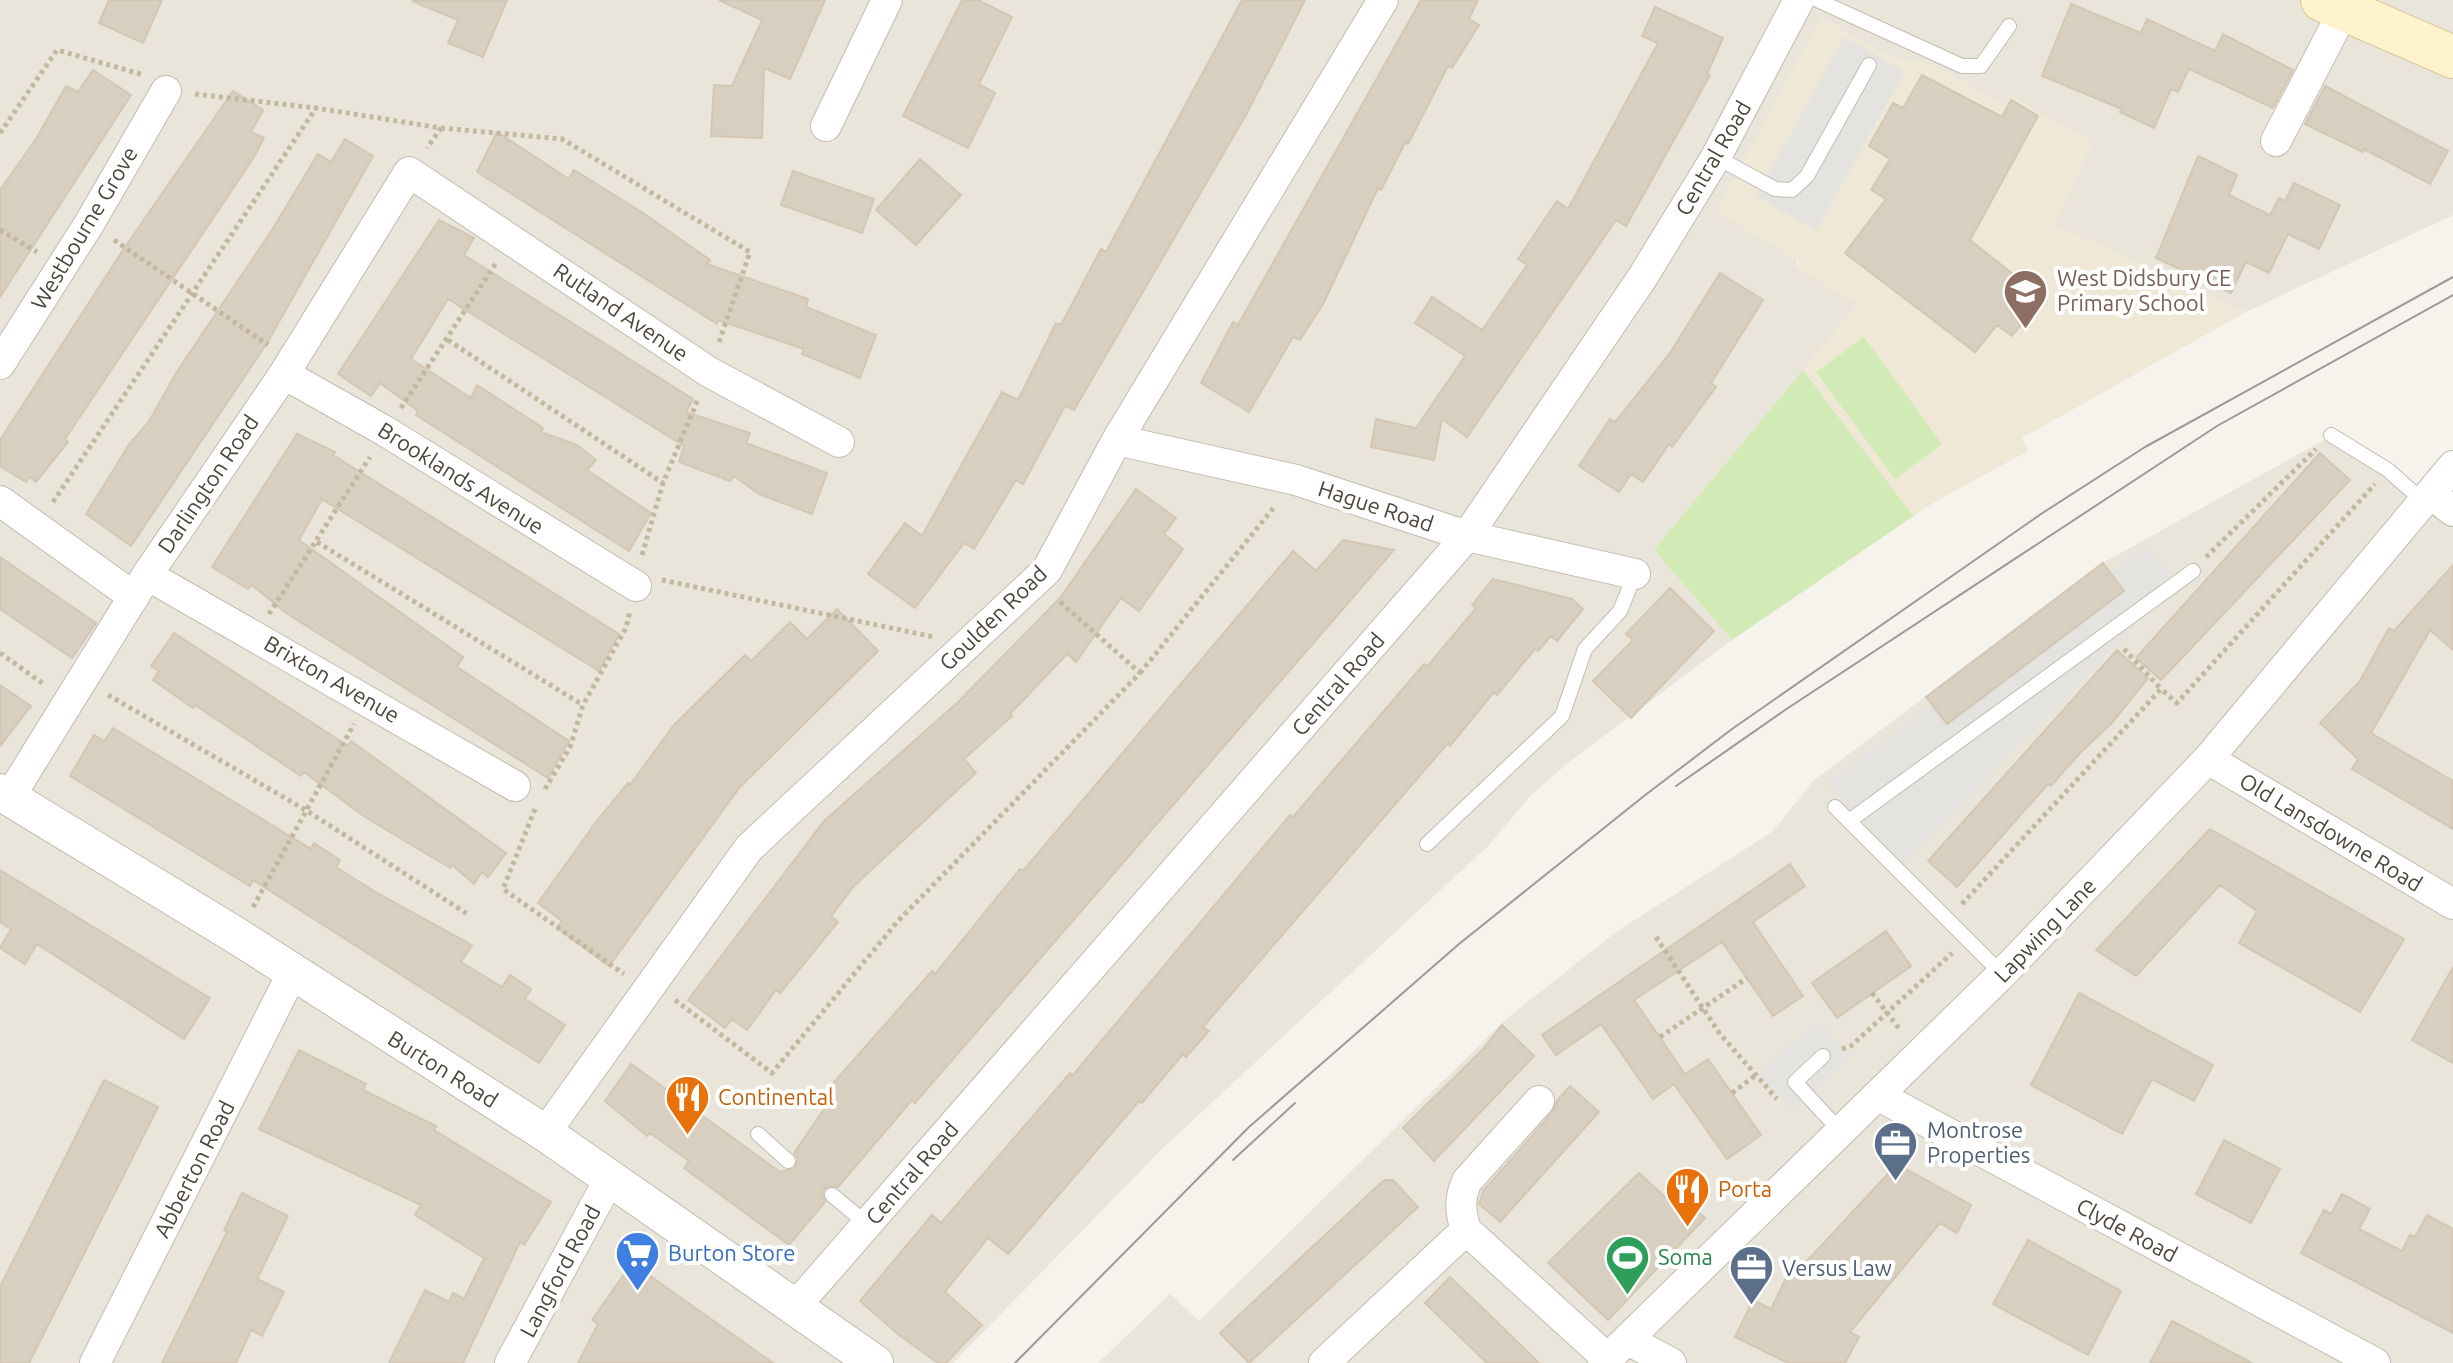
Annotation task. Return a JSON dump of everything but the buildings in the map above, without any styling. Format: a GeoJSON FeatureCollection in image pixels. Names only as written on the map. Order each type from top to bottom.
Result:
{"type":"FeatureCollection","features":[{"type":"Feature","properties":{"kind":"main road"},"geometry":{"type":"LineString","coordinates":[[2333,5],[2453,57]]}},
{"type":"Feature","properties":{"kind":"street"},"geometry":{"type":"LineString","coordinates":[[826,126],[887,0]]}},
{"type":"Feature","properties":{"kind":"street","name":"Goulden Road"},"geometry":{"type":"LineString","coordinates":[[545,1133],[749,848],[1047,570],[1117,440],[1383,0]]}},
{"type":"Feature","properties":{"kind":"street","name":"Central Road"},"geometry":{"type":"LineString","coordinates":[[793,1309],[1467,536],[1642,278],[1716,157],[1799,0]]}},
{"type":"Feature","properties":{"kind":"street"},"geometry":{"type":"LineString","coordinates":[[2276,141],[2333,5]]}},
{"type":"Feature","properties":{"kind":"street","name":"Westbourne Grove"},"geometry":{"type":"LineString","coordinates":[[0,364],[89,224],[166,91]]}},
{"type":"Feature","properties":{"kind":"street","name":"Rutland Avenue"},"geometry":{"type":"LineString","coordinates":[[409,172],[709,372],[839,442]]}},
{"type":"Feature","properties":{"kind":"street","name":"Darlington Road"},"geometry":{"type":"LineString","coordinates":[[5,795],[288,368],[409,172]]}},
{"type":"Feature","properties":{"kind":"street","name":"Brooklands Avenue"},"geometry":{"type":"LineString","coordinates":[[288,368],[385,431],[636,580]]}},
{"type":"Feature","properties":{"kind":"street","name":"Hague Road"},"geometry":{"type":"LineString","coordinates":[[1117,440],[1296,480],[1467,536],[1635,574]]}},
{"type":"Feature","properties":{"kind":"street","name":"Lapwing Lane"},"geometry":{"type":"LineString","coordinates":[[1613,1354],[2002,974],[2208,759],[2436,502],[2453,466]]}},
{"type":"Feature","properties":{"kind":"street","name":"Brixton Avenue"},"geometry":{"type":"LineString","coordinates":[[0,501],[37,527],[141,586],[255,634],[515,786]]}},
{"type":"Feature","properties":{"kind":"street","name":"Old Lansdowne Road"},"geometry":{"type":"LineString","coordinates":[[2208,759],[2453,904]]}},
{"type":"Feature","properties":{"kind":"street","name":"Burton Road"},"geometry":{"type":"LineString","coordinates":[[5,795],[237,936],[545,1133],[793,1309],[875,1363]]}},
{"type":"Feature","properties":{"kind":"street","name":"Abberton Road"},"geometry":{"type":"LineString","coordinates":[[95,1363],[292,974]]}},
{"type":"Feature","properties":{"kind":"street","name":"Clyde Road"},"geometry":{"type":"LineString","coordinates":[[1879,1096],[2375,1363]]}},
{"type":"Feature","properties":{"kind":"street"},"geometry":{"type":"LineString","coordinates":[[1539,1101],[1467,1181],[1461,1195],[1461,1212],[1466,1230],[1613,1354],[1671,1363]]}},
{"type":"Feature","properties":{"kind":"street","name":"Langford Road"},"geometry":{"type":"LineString","coordinates":[[510,1363],[610,1178]]}},
{"type":"Feature","properties":{"kind":"street"},"geometry":{"type":"LineString","coordinates":[[1324,1363],[1466,1230]]}},
{"type":"Feature","properties":{"kind":"lane"},"geometry":{"type":"LineString","coordinates":[[1817,0],[1962,66],[1981,66],[2009,26]]}},
{"type":"Feature","properties":{"kind":"lane"},"geometry":{"type":"LineString","coordinates":[[1716,157],[1775,189],[1792,190],[1807,176],[1869,65]]}},
{"type":"Feature","properties":{"kind":"lane"},"geometry":{"type":"LineString","coordinates":[[2331,435],[2436,502]]}},
{"type":"Feature","properties":{"kind":"lane"},"geometry":{"type":"LineString","coordinates":[[1849,821],[2193,571]]}},
{"type":"Feature","properties":{"kind":"lane"},"geometry":{"type":"LineString","coordinates":[[1427,844],[1562,716],[1585,649],[1620,611],[1635,574]]}},
{"type":"Feature","properties":{"kind":"lane"},"geometry":{"type":"LineString","coordinates":[[1835,807],[2002,974]]}},
{"type":"Feature","properties":{"kind":"lane"},"geometry":{"type":"LineString","coordinates":[[1823,1056],[1795,1082],[1841,1132]]}},
{"type":"Feature","properties":{"kind":"lane"},"geometry":{"type":"LineString","coordinates":[[758,1134],[788,1161]]}},
{"type":"Feature","properties":{"kind":"lane"},"geometry":{"type":"LineString","coordinates":[[832,1195],[867,1224]]}},
{"type":"Feature","properties":{"kind":"path"},"geometry":{"type":"LineString","coordinates":[[0,133],[57,50],[160,80],[166,91],[316,108],[441,128],[562,139],[750,252],[709,372],[663,483],[626,628],[583,705],[570,747],[539,801],[503,889],[650,986],[772,1073],[898,921],[1140,673],[1296,480]]}},
{"type":"Feature","properties":{"kind":"path"},"geometry":{"type":"LineString","coordinates":[[37,527],[316,108]]}},
{"type":"Feature","properties":{"kind":"path"},"geometry":{"type":"LineString","coordinates":[[409,172],[441,128]]}},
{"type":"Feature","properties":{"kind":"path"},"geometry":{"type":"LineString","coordinates":[[89,224],[194,292],[288,368]]}},
{"type":"Feature","properties":{"kind":"path"},"geometry":{"type":"LineString","coordinates":[[0,230],[62,268]]}},
{"type":"Feature","properties":{"kind":"path"},"geometry":{"type":"LineString","coordinates":[[255,634],[512,238]]}},
{"type":"Feature","properties":{"kind":"path"},"geometry":{"type":"LineString","coordinates":[[448,340],[663,483]]}},
{"type":"Feature","properties":{"kind":"path"},"geometry":{"type":"LineString","coordinates":[[2193,571],[2331,435]]}},
{"type":"Feature","properties":{"kind":"path"},"geometry":{"type":"LineString","coordinates":[[2108,632],[2177,703],[2388,470]]}},
{"type":"Feature","properties":{"kind":"path"},"geometry":{"type":"LineString","coordinates":[[317,542],[583,705]]}},
{"type":"Feature","properties":{"kind":"path"},"geometry":{"type":"LineString","coordinates":[[636,580],[967,644]]}},
{"type":"Feature","properties":{"kind":"path"},"geometry":{"type":"LineString","coordinates":[[1036,580],[1140,673]]}},
{"type":"Feature","properties":{"kind":"path"},"geometry":{"type":"LineString","coordinates":[[0,653],[304,809],[469,915]]}},
{"type":"Feature","properties":{"kind":"path"},"geometry":{"type":"LineString","coordinates":[[1948,920],[2161,689]]}},
{"type":"Feature","properties":{"kind":"path"},"geometry":{"type":"LineString","coordinates":[[237,936],[296,834],[304,809],[369,700]]}},
{"type":"Feature","properties":{"kind":"path"},"geometry":{"type":"LineString","coordinates":[[1656,937],[1702,1008],[1785,1108]]}},
{"type":"Feature","properties":{"kind":"path"},"geometry":{"type":"LineString","coordinates":[[1823,1056],[1851,1046],[1967,939]]}},
{"type":"Feature","properties":{"kind":"path"},"geometry":{"type":"LineString","coordinates":[[1660,1037],[1747,978]]}},
{"type":"Feature","properties":{"kind":"path"},"geometry":{"type":"LineString","coordinates":[[1872,993],[1886,1015],[1903,1033]]}},
{"type":"Feature","properties":{"kind":"path"},"geometry":{"type":"LineString","coordinates":[[1732,1093],[1756,1075]]}},
{"type":"Feature","properties":{"kind":"shaded area"},"geometry":{"type":"Polygon","coordinates":[[[0,0],[2453,0],[2453,215],[2246,312],[2054,225],[2092,142],[2011,97],[2005,106],[1935,66],[1887,56],[1821,18],[1796,267],[1859,303],[1654,550],[1732,640],[1573,759],[1532,794],[1489,845],[1162,1149],[953,1363],[0,1363],[0,0]]]}},
{"type":"Feature","properties":{"kind":"shaded area","name":"West Didsbury CE Primary School"},"geometry":{"type":"Polygon","coordinates":[[[1821,18],[1887,56],[1935,66],[2005,106],[2011,96],[2092,142],[2055,225],[2246,312],[2022,438],[2028,451],[1933,503],[1732,640],[1654,550],[1859,303],[1796,268],[1799,262],[1716,211],[1821,18]]]}},
{"type":"Feature","properties":{"kind":"shaded area"},"geometry":{"type":"Polygon","coordinates":[[[1844,37],[1905,71],[1816,231],[1756,196],[1844,37]]]}},
{"type":"Feature","properties":{"kind":"shaded area"},"geometry":{"type":"Polygon","coordinates":[[[2331,436],[2453,513],[2453,1363],[1098,1363],[1170,1294],[1199,1321],[1505,1020],[1616,932],[1772,832],[1814,780],[2103,563],[2331,436]]]}},
{"type":"Feature","properties":{"kind":"shaded area"},"geometry":{"type":"Polygon","coordinates":[[[2144,548],[2180,580],[1902,864],[1827,783],[2144,548]]]}},
{"type":"Feature","properties":{"kind":"shaded area"},"geometry":{"type":"Polygon","coordinates":[[[1817,1021],[1851,1057],[1792,1111],[1759,1075],[1817,1021]]]}},
{"type":"Feature","properties":{"kind":"green space"},"geometry":{"type":"Polygon","coordinates":[[[1864,337],[1942,444],[1895,479],[1816,372],[1864,337]]]}},
{"type":"Feature","properties":{"kind":"green space"},"geometry":{"type":"Polygon","coordinates":[[[1803,370],[1913,516],[1732,640],[1654,550],[1803,370]]]}},
{"type":"Feature","properties":{"kind":"tram line"},"geometry":{"type":"LineString","coordinates":[[1015,1363],[1249,1127],[1459,944],[1732,729],[2041,514],[2145,447],[2453,277]]}},
{"type":"Feature","properties":{"kind":"tram line"},"geometry":{"type":"LineString","coordinates":[[1676,786],[1785,710],[2217,426],[2453,295]]}},
{"type":"Feature","properties":{"kind":"tram line"},"geometry":{"type":"LineString","coordinates":[[1233,1160],[1295,1103]]}},
{"type":"Feature","properties":{"kind":"place","name":"West Didsbury CE Primary School"},"geometry":{"type":"Point","coordinates":[2026,330]}},
{"type":"Feature","properties":{"kind":"place","name":"Continental"},"geometry":{"type":"Point","coordinates":[687,1136]}},
{"type":"Feature","properties":{"kind":"place","name":"Montrose Properties"},"geometry":{"type":"Point","coordinates":[1896,1182]}},
{"type":"Feature","properties":{"kind":"place","name":"Porta"},"geometry":{"type":"Point","coordinates":[1687,1228]}},
{"type":"Feature","properties":{"kind":"place","name":"Burton Store"},"geometry":{"type":"Point","coordinates":[637,1292]}},
{"type":"Feature","properties":{"kind":"place","name":"Soma"},"geometry":{"type":"Point","coordinates":[1627,1296]}},
{"type":"Feature","properties":{"kind":"place","name":"Versus Law"},"geometry":{"type":"Point","coordinates":[1751,1307]}}]}
